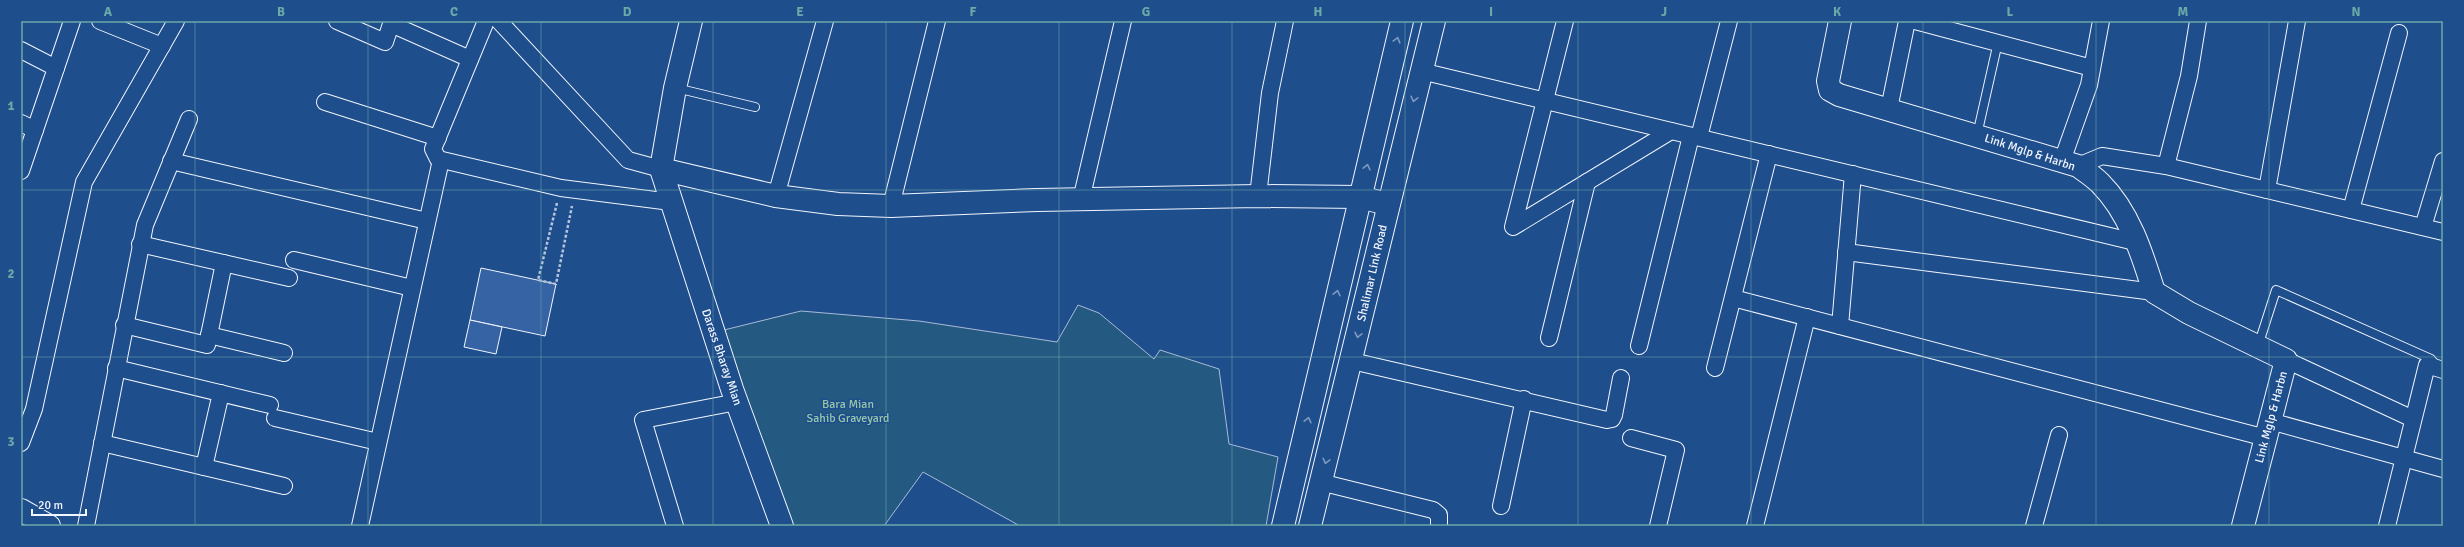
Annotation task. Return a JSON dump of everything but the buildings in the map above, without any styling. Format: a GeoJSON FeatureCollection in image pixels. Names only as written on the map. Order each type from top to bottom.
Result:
{"type":"FeatureCollection","features":[{"type":"Feature","properties":{"kind":"street"},"geometry":{"type":"LineString","coordinates":[[21,172],[28,126],[56,68],[72,21]]}},
{"type":"Feature","properties":{"kind":"street"},"geometry":{"type":"LineString","coordinates":[[100,21],[162,46]]}},
{"type":"Feature","properties":{"kind":"street"},"geometry":{"type":"LineString","coordinates":[[21,443],[34,408],[84,182],[176,21]]}},
{"type":"Feature","properties":{"kind":"street"},"geometry":{"type":"LineString","coordinates":[[337,21],[385,42],[391,24],[470,59]]}},
{"type":"Feature","properties":{"kind":"street"},"geometry":{"type":"LineString","coordinates":[[486,21],[433,148],[438,159],[568,189],[666,186],[776,196],[838,204],[891,206],[1258,196],[1360,197],[1388,204]]}},
{"type":"Feature","properties":{"kind":"street"},"geometry":{"type":"LineString","coordinates":[[499,21],[628,160],[666,186]]}},
{"type":"Feature","properties":{"kind":"street"},"geometry":{"type":"LineString","coordinates":[[666,186],[675,88],[691,21]]}},
{"type":"Feature","properties":{"kind":"street"},"geometry":{"type":"LineString","coordinates":[[776,196],[825,21]]}},
{"type":"Feature","properties":{"kind":"street"},"geometry":{"type":"LineString","coordinates":[[891,206],[937,21]]}},
{"type":"Feature","properties":{"kind":"street"},"geometry":{"type":"LineString","coordinates":[[1081,200],[1123,21]]}},
{"type":"Feature","properties":{"kind":"street"},"geometry":{"type":"LineString","coordinates":[[1258,196],[1270,93],[1286,21]]}},
{"type":"Feature","properties":{"kind":"street"},"geometry":{"type":"LineString","coordinates":[[1283,526],[1402,21]]}},
{"type":"Feature","properties":{"kind":"street","name":"Shalimar Link Road"},"geometry":{"type":"LineString","coordinates":[[1310,526],[1352,361],[1388,204],[1434,21]]}},
{"type":"Feature","properties":{"kind":"street"},"geometry":{"type":"LineString","coordinates":[[1565,21],[1543,100],[1513,227],[1671,131]]}},
{"type":"Feature","properties":{"kind":"street"},"geometry":{"type":"LineString","coordinates":[[1639,346],[1695,137],[1729,21]]}},
{"type":"Feature","properties":{"kind":"street","name":"Link Mglp & Harbn"},"geometry":{"type":"LineString","coordinates":[[1840,21],[1828,81],[1830,90],[1839,95],[2070,163],[2100,183],[2123,214],[2139,243],[2154,292],[2189,313],[2286,360],[2243,526]]}},
{"type":"Feature","properties":{"kind":"street"},"geometry":{"type":"LineString","coordinates":[[1889,109],[1907,21]]}},
{"type":"Feature","properties":{"kind":"street"},"geometry":{"type":"LineString","coordinates":[[1915,21],[2092,68]]}},
{"type":"Feature","properties":{"kind":"street"},"geometry":{"type":"LineString","coordinates":[[2101,21],[2089,85],[2070,163],[2102,156],[2166,166],[2443,232]]}},
{"type":"Feature","properties":{"kind":"street"},"geometry":{"type":"LineString","coordinates":[[2166,166],[2189,76],[2198,21]]}},
{"type":"Feature","properties":{"kind":"street"},"geometry":{"type":"LineString","coordinates":[[2267,190],[2297,21]]}},
{"type":"Feature","properties":{"kind":"street"},"geometry":{"type":"LineString","coordinates":[[2351,210],[2399,34]]}},
{"type":"Feature","properties":{"kind":"street"},"geometry":{"type":"LineString","coordinates":[[21,50],[56,68]]}},
{"type":"Feature","properties":{"kind":"street"},"geometry":{"type":"LineString","coordinates":[[1421,71],[2139,243]]}},
{"type":"Feature","properties":{"kind":"street"},"geometry":{"type":"LineString","coordinates":[[325,102],[438,138]]}},
{"type":"Feature","properties":{"kind":"street"},"geometry":{"type":"LineString","coordinates":[[86,526],[140,244],[145,225],[189,119]]}},
{"type":"Feature","properties":{"kind":"street"},"geometry":{"type":"LineString","coordinates":[[1715,368],[1769,154]]}},
{"type":"Feature","properties":{"kind":"street"},"geometry":{"type":"LineString","coordinates":[[360,526],[441,160]]}},
{"type":"Feature","properties":{"kind":"street"},"geometry":{"type":"LineString","coordinates":[[2423,227],[2443,161]]}},
{"type":"Feature","properties":{"kind":"street"},"geometry":{"type":"LineString","coordinates":[[171,162],[427,221]]}},
{"type":"Feature","properties":{"kind":"street"},"geometry":{"type":"LineString","coordinates":[[1840,326],[1853,174]]}},
{"type":"Feature","properties":{"kind":"street"},"geometry":{"type":"LineString","coordinates":[[1549,338],[1587,182]]}},
{"type":"Feature","properties":{"kind":"street","name":"Darass Bharay Mian"},"geometry":{"type":"LineString","coordinates":[[666,186],[689,250],[700,291],[737,402],[782,526]]}},
{"type":"Feature","properties":{"kind":"street"},"geometry":{"type":"LineString","coordinates":[[140,244],[289,278]]}},
{"type":"Feature","properties":{"kind":"street"},"geometry":{"type":"LineString","coordinates":[[1846,252],[2154,292]]}},
{"type":"Feature","properties":{"kind":"street"},"geometry":{"type":"LineString","coordinates":[[294,260],[412,288]]}},
{"type":"Feature","properties":{"kind":"street"},"geometry":{"type":"LineString","coordinates":[[124,325],[207,345],[224,264]]}},
{"type":"Feature","properties":{"kind":"street"},"geometry":{"type":"LineString","coordinates":[[1732,298],[1840,326],[2268,429],[2402,457],[2443,469]]}},
{"type":"Feature","properties":{"kind":"street"},"geometry":{"type":"LineString","coordinates":[[1755,526],[1807,317]]}},
{"type":"Feature","properties":{"kind":"street"},"geometry":{"type":"LineString","coordinates":[[209,335],[284,353]]}},
{"type":"Feature","properties":{"kind":"street"},"geometry":{"type":"LineString","coordinates":[[2286,360],[2413,418]]}},
{"type":"Feature","properties":{"kind":"street"},"geometry":{"type":"LineString","coordinates":[[1352,361],[1612,419],[1621,378]]}},
{"type":"Feature","properties":{"kind":"street"},"geometry":{"type":"LineString","coordinates":[[2387,526],[2402,457],[2427,365],[2440,369]]}},
{"type":"Feature","properties":{"kind":"street"},"geometry":{"type":"LineString","coordinates":[[116,368],[221,393],[272,412],[378,442]]}},
{"type":"Feature","properties":{"kind":"street"},"geometry":{"type":"LineString","coordinates":[[204,467],[221,393]]}},
{"type":"Feature","properties":{"kind":"street"},"geometry":{"type":"LineString","coordinates":[[1501,506],[1524,399]]}},
{"type":"Feature","properties":{"kind":"street"},"geometry":{"type":"LineString","coordinates":[[675,526],[642,420],[737,402]]}},
{"type":"Feature","properties":{"kind":"street"},"geometry":{"type":"LineString","coordinates":[[2034,526],[2059,435]]}},
{"type":"Feature","properties":{"kind":"street"},"geometry":{"type":"LineString","coordinates":[[1631,438],[1676,450],[1658,526]]}},
{"type":"Feature","properties":{"kind":"street"},"geometry":{"type":"LineString","coordinates":[[102,443],[284,486]]}},
{"type":"Feature","properties":{"kind":"street"},"geometry":{"type":"LineString","coordinates":[[1320,482],[1433,510],[1439,515],[1440,526]]}},
{"type":"Feature","properties":{"kind":"street"},"geometry":{"type":"LineString","coordinates":[[21,510],[50,526]]}},
{"type":"Feature","properties":{"kind":"lane"},"geometry":{"type":"LineString","coordinates":[[1977,136],[1998,42]]}},
{"type":"Feature","properties":{"kind":"lane"},"geometry":{"type":"LineString","coordinates":[[675,88],[755,107]]}},
{"type":"Feature","properties":{"kind":"lane"},"geometry":{"type":"LineString","coordinates":[[2258,346],[2276,290],[2431,359],[2440,369]]}},
{"type":"Feature","properties":{"kind":"path"},"geometry":{"type":"LineString","coordinates":[[568,189],[556,284],[538,280],[568,189]]}},
{"type":"Feature","properties":{"kind":"green space","name":"Bara Mian Sahib Graveyard"},"geometry":{"type":"Polygon","coordinates":[[[1078,305],[1099,313],[1154,359],[1160,350],[1219,369],[1229,444],[1278,457],[1266,526],[1020,526],[923,472],[884,526],[790,526],[720,331],[801,311],[919,321],[1057,342],[1078,305]]]}}]}
